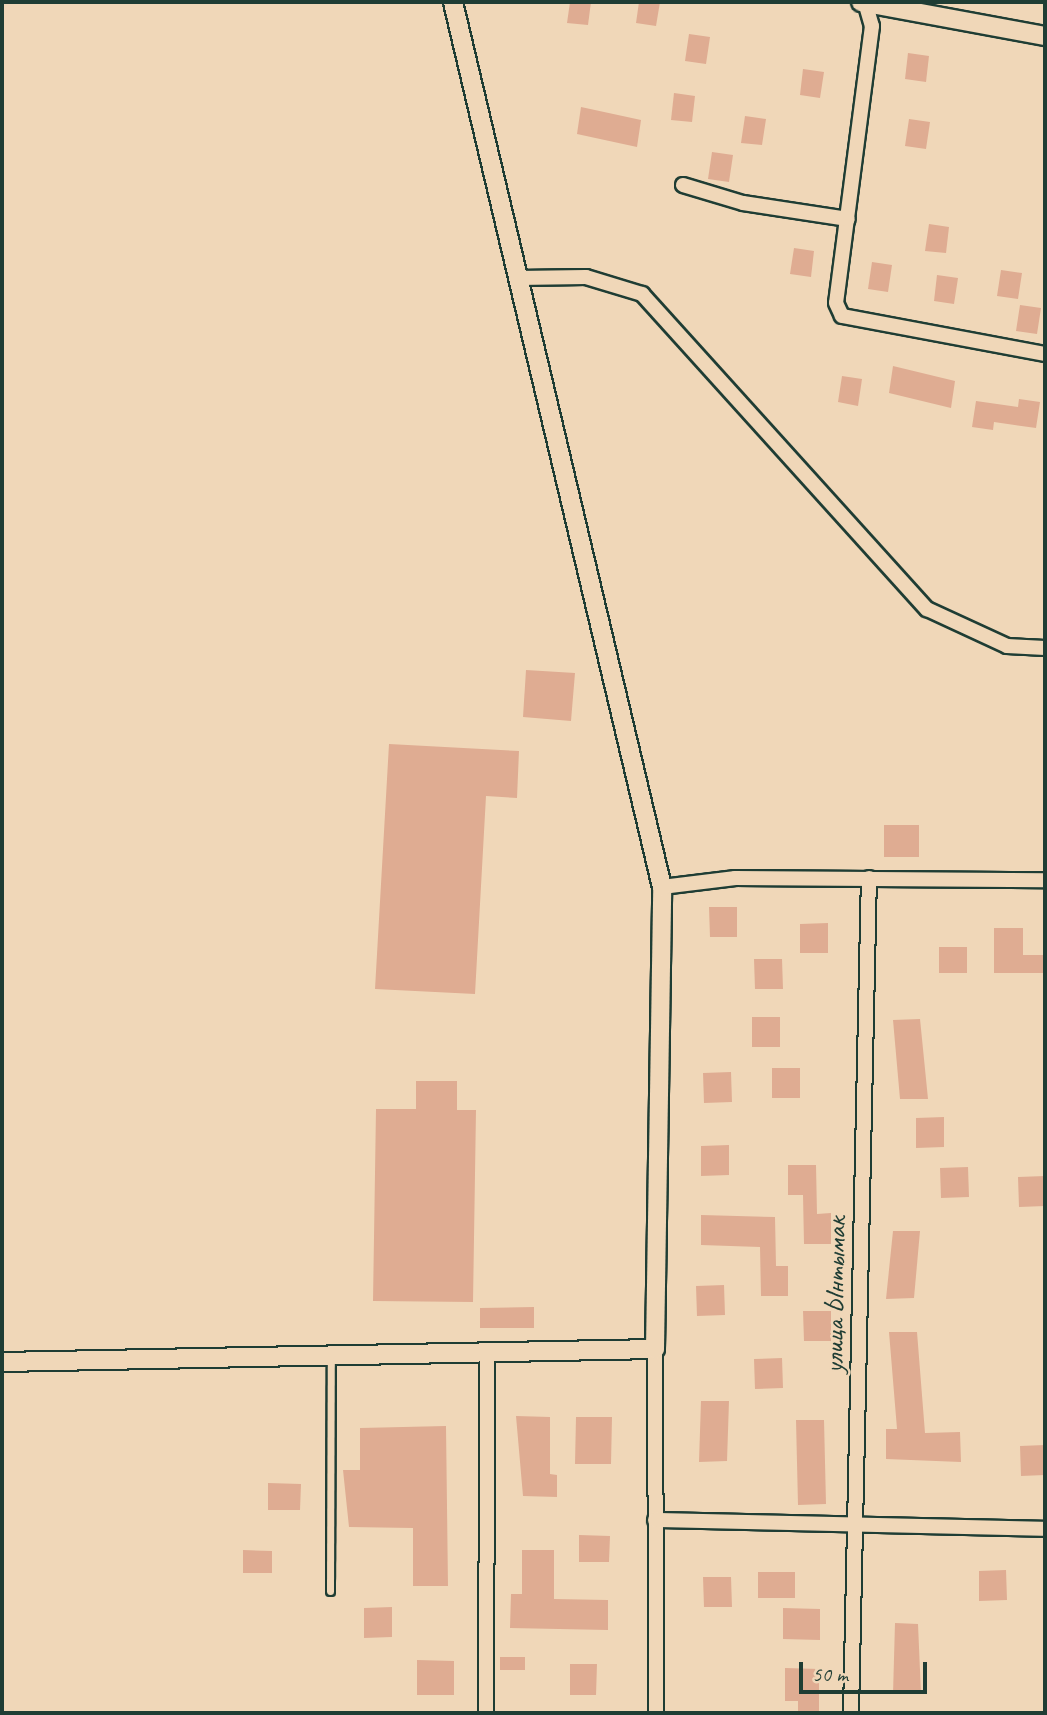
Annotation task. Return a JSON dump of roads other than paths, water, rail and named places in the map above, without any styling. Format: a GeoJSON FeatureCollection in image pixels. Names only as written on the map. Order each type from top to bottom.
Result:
{"type":"FeatureCollection","features":[{"type":"Feature","properties":{"kind":"street"},"geometry":{"type":"LineString","coordinates":[[453,2],[662,887],[655,1349],[656,1713]]}},
{"type":"Feature","properties":{"kind":"street"},"geometry":{"type":"LineString","coordinates":[[863,2],[1045,36]]}},
{"type":"Feature","properties":{"kind":"street"},"geometry":{"type":"LineString","coordinates":[[863,2],[872,26],[836,303],[842,316],[1045,355]]}},
{"type":"Feature","properties":{"kind":"street"},"geometry":{"type":"LineString","coordinates":[[684,184],[743,203],[848,219]]}},
{"type":"Feature","properties":{"kind":"street"},"geometry":{"type":"LineString","coordinates":[[518,278],[586,277],[642,294],[927,609],[1007,646],[1045,648]]}},
{"type":"Feature","properties":{"kind":"street"},"geometry":{"type":"LineString","coordinates":[[662,887],[735,878],[1045,880]]}},
{"type":"Feature","properties":{"kind":"street","name":"улица Ынтымак"},"geometry":{"type":"LineString","coordinates":[[851,1713],[869,878]]}},
{"type":"Feature","properties":{"kind":"street"},"geometry":{"type":"LineString","coordinates":[[2,1362],[655,1349]]}},
{"type":"Feature","properties":{"kind":"street"},"geometry":{"type":"LineString","coordinates":[[486,1713],[487,1353]]}},
{"type":"Feature","properties":{"kind":"street"},"geometry":{"type":"LineString","coordinates":[[655,1520],[855,1522],[1045,1529]]}},
{"type":"Feature","properties":{"kind":"lane"},"geometry":{"type":"LineString","coordinates":[[330,1591],[331,1355]]}}]}
